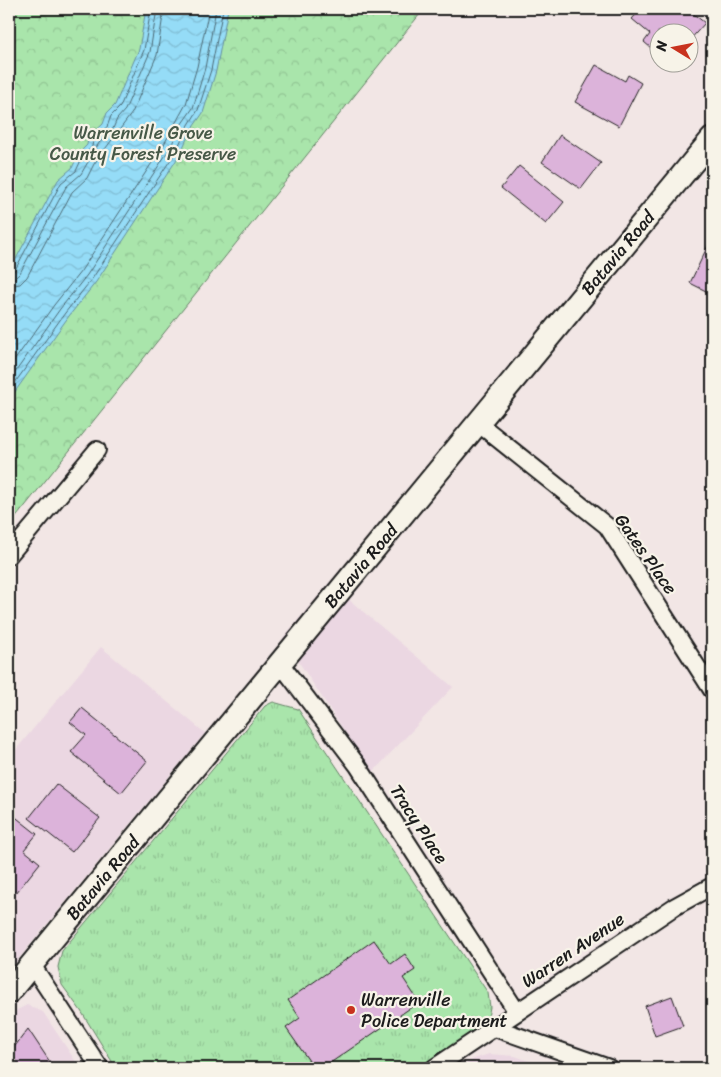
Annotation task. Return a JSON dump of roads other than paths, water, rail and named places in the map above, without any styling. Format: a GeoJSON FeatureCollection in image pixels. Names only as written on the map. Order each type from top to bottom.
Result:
{"type":"FeatureCollection","features":[{"type":"Feature","properties":{"kind":"main road","name":"Batavia Road"},"geometry":{"type":"LineString","coordinates":[[9,992],[712,140]]}},
{"type":"Feature","properties":{"kind":"street","name":"Gates Place"},"geometry":{"type":"LineString","coordinates":[[478,423],[606,526],[712,690]]}},
{"type":"Feature","properties":{"kind":"street"},"geometry":{"type":"LineString","coordinates":[[9,555],[97,450]]}},
{"type":"Feature","properties":{"kind":"street","name":"Tracy Place"},"geometry":{"type":"LineString","coordinates":[[280,663],[358,766],[517,1012]]}},
{"type":"Feature","properties":{"kind":"street","name":"Warren Avenue"},"geometry":{"type":"LineString","coordinates":[[434,1068],[674,906],[712,886]]}},
{"type":"Feature","properties":{"kind":"street"},"geometry":{"type":"LineString","coordinates":[[32,964],[100,1068]]}},
{"type":"Feature","properties":{"kind":"street"},"geometry":{"type":"LineString","coordinates":[[495,1028],[609,1068]]}},
{"type":"Feature","properties":{"kind":"water"},"geometry":{"type":"Polygon","coordinates":[[[146,9],[228,9],[216,71],[203,113],[191,130],[179,156],[96,282],[69,316],[9,400],[9,272],[58,180],[72,168],[79,153],[87,145],[88,138],[103,124],[107,113],[115,105],[139,49],[146,9]]]}},
{"type":"Feature","properties":{"kind":"place","name":"Warrenville Police Department"},"geometry":{"type":"Point","coordinates":[351,1010]}},
{"type":"Feature","properties":{"kind":"park label","name":"Warrenville Grove County Forest Preserve"},"geometry":{"type":"Point","coordinates":[143,143]}}]}
